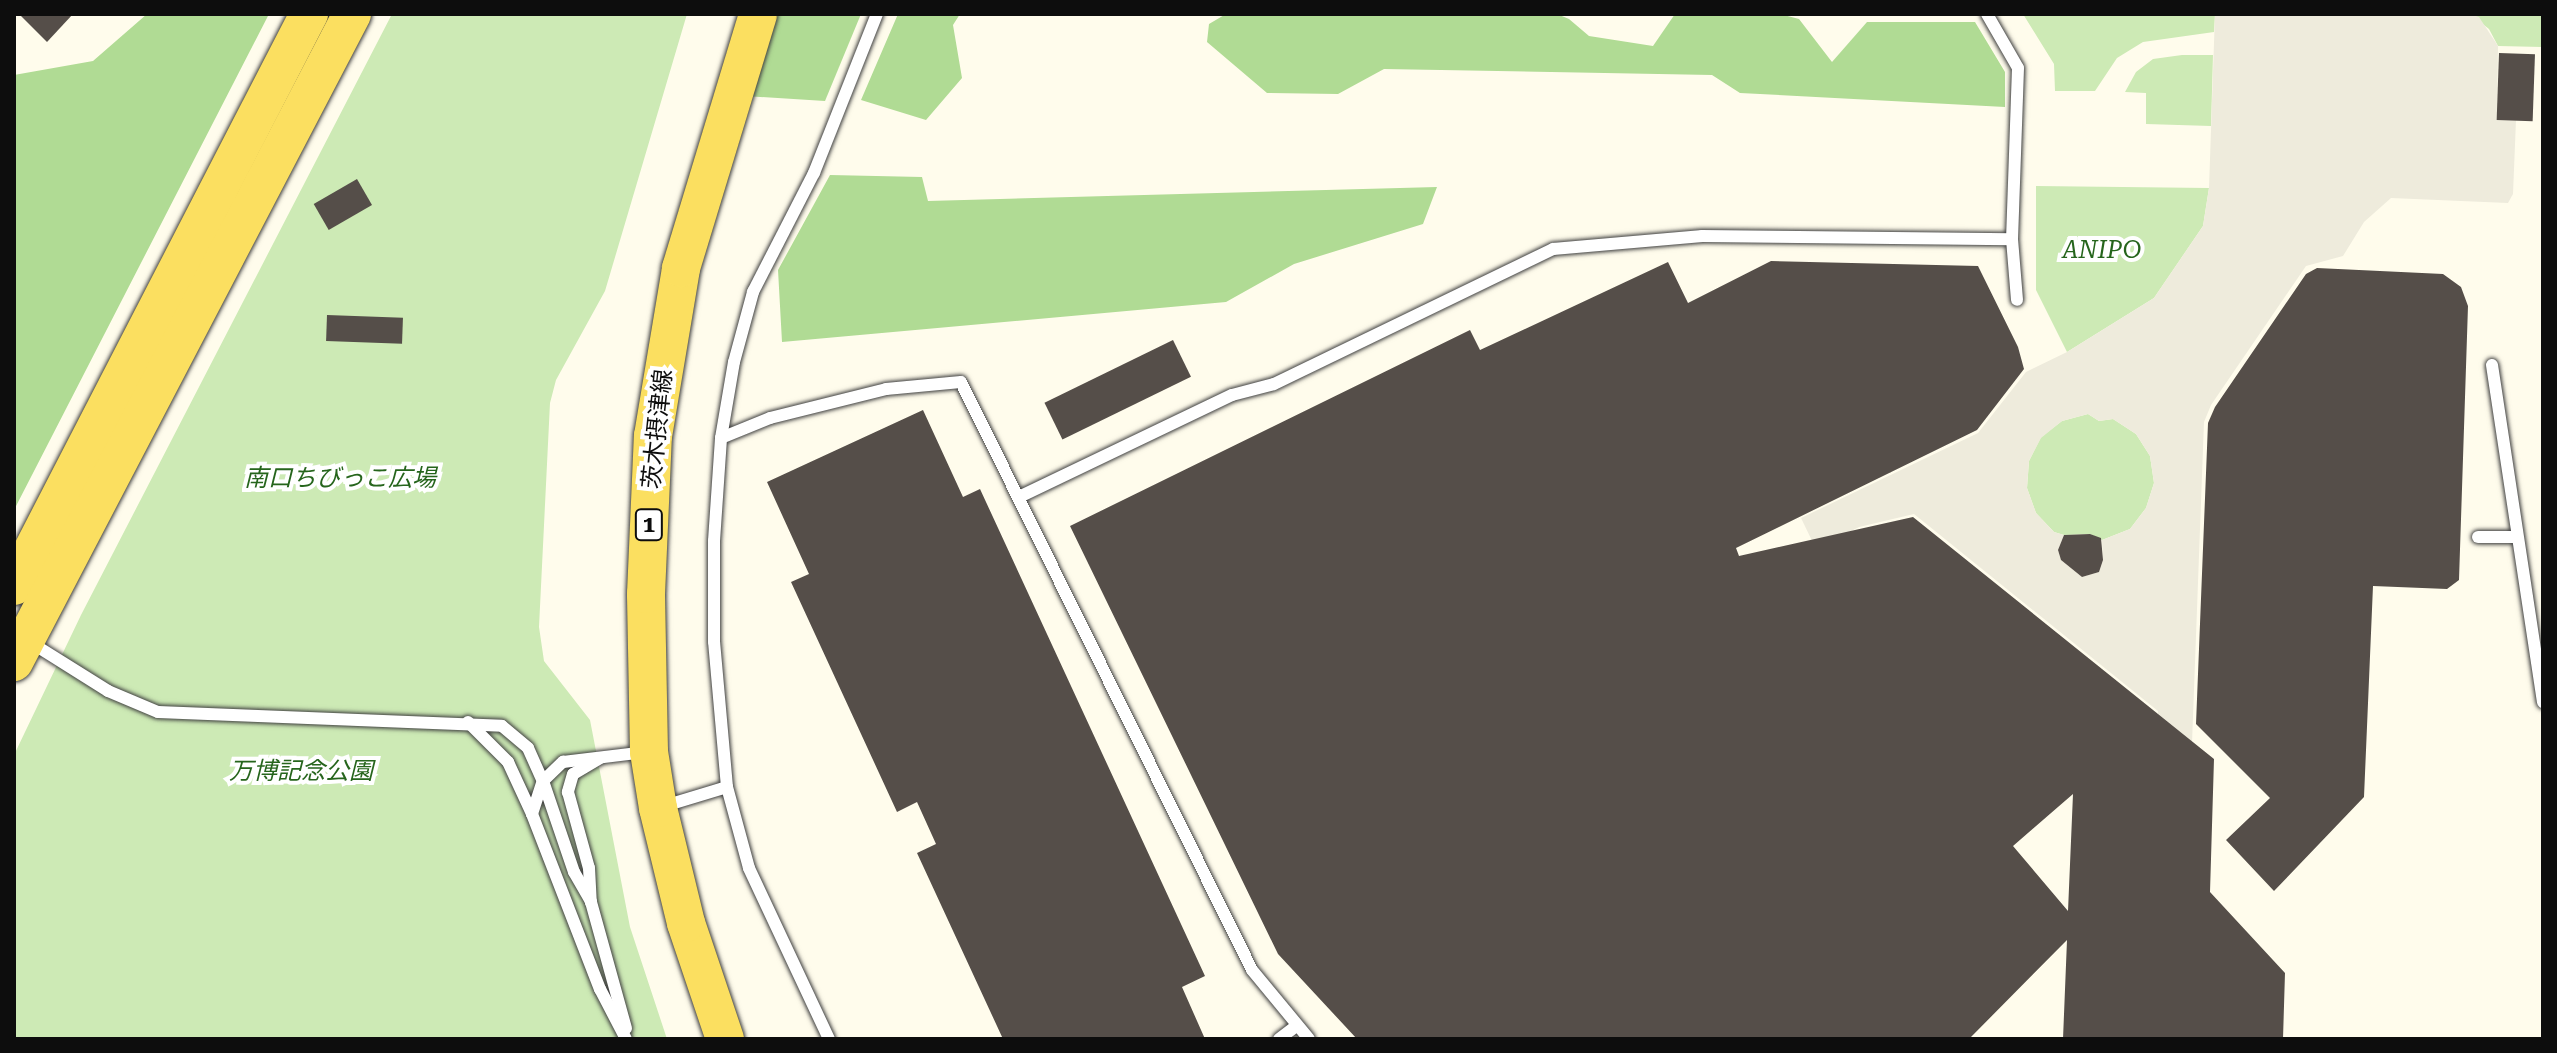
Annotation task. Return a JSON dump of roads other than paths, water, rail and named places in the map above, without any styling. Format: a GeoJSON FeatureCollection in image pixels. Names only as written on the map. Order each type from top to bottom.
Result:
{"type":"FeatureCollection","features":[{"type":"Feature","properties":{"kind":"main road"},"geometry":{"type":"LineString","coordinates":[[14,586],[309,14]]}},
{"type":"Feature","properties":{"kind":"main road"},"geometry":{"type":"LineString","coordinates":[[19,650],[352,14]]}},
{"type":"Feature","properties":{"kind":"main road","name":"茨木摂津線"},"geometry":{"type":"LineString","coordinates":[[725,1039],[686,923],[658,808],[649,752],[646,594],[653,436],[681,268],[758,14]]}},
{"type":"Feature","properties":{"kind":"lane"},"geometry":{"type":"LineString","coordinates":[[829,1039],[749,868],[727,787],[714,642],[714,541],[721,438],[734,362],[753,292],[814,173],[877,14]]}},
{"type":"Feature","properties":{"kind":"lane"},"geometry":{"type":"LineString","coordinates":[[1987,14],[2018,68],[2012,239],[2017,300]]}},
{"type":"Feature","properties":{"kind":"lane"},"geometry":{"type":"LineString","coordinates":[[1019,497],[1232,395],[1274,384],[1553,249],[1702,236],[2012,239]]}},
{"type":"Feature","properties":{"kind":"lane"},"geometry":{"type":"LineString","coordinates":[[2492,365],[2543,702]]}},
{"type":"Feature","properties":{"kind":"lane"},"geometry":{"type":"LineString","coordinates":[[721,438],[770,418],[886,389],[961,382],[1252,970],[1309,1039]]}},
{"type":"Feature","properties":{"kind":"lane"},"geometry":{"type":"LineString","coordinates":[[2478,537],[2517,537]]}},
{"type":"Feature","properties":{"kind":"lane"},"geometry":{"type":"LineString","coordinates":[[19,650],[158,712],[468,722],[502,726],[528,748],[543,781],[574,872],[591,902]]}},
{"type":"Feature","properties":{"kind":"lane"},"geometry":{"type":"LineString","coordinates":[[468,722],[508,762],[532,814],[600,989],[627,1039]]}},
{"type":"Feature","properties":{"kind":"lane"},"geometry":{"type":"LineString","coordinates":[[532,814],[543,781],[563,762],[649,752]]}},
{"type":"Feature","properties":{"kind":"lane"},"geometry":{"type":"LineString","coordinates":[[600,758],[573,774],[568,792],[589,868],[591,902],[627,1039]]}},
{"type":"Feature","properties":{"kind":"lane"},"geometry":{"type":"LineString","coordinates":[[658,808],[727,787]]}},
{"type":"Feature","properties":{"kind":"lane"},"geometry":{"type":"LineString","coordinates":[[1279,1039],[1296,1026]]}},
{"type":"Feature","properties":{"kind":"park label","name":"ANIPO"},"geometry":{"type":"Point","coordinates":[2102,251]}},
{"type":"Feature","properties":{"kind":"park label","name":"南口ちびっこ広場"},"geometry":{"type":"Point","coordinates":[340,479]}},
{"type":"Feature","properties":{"kind":"park label","name":"万博記念公園"},"geometry":{"type":"Point","coordinates":[301,772]}}]}
